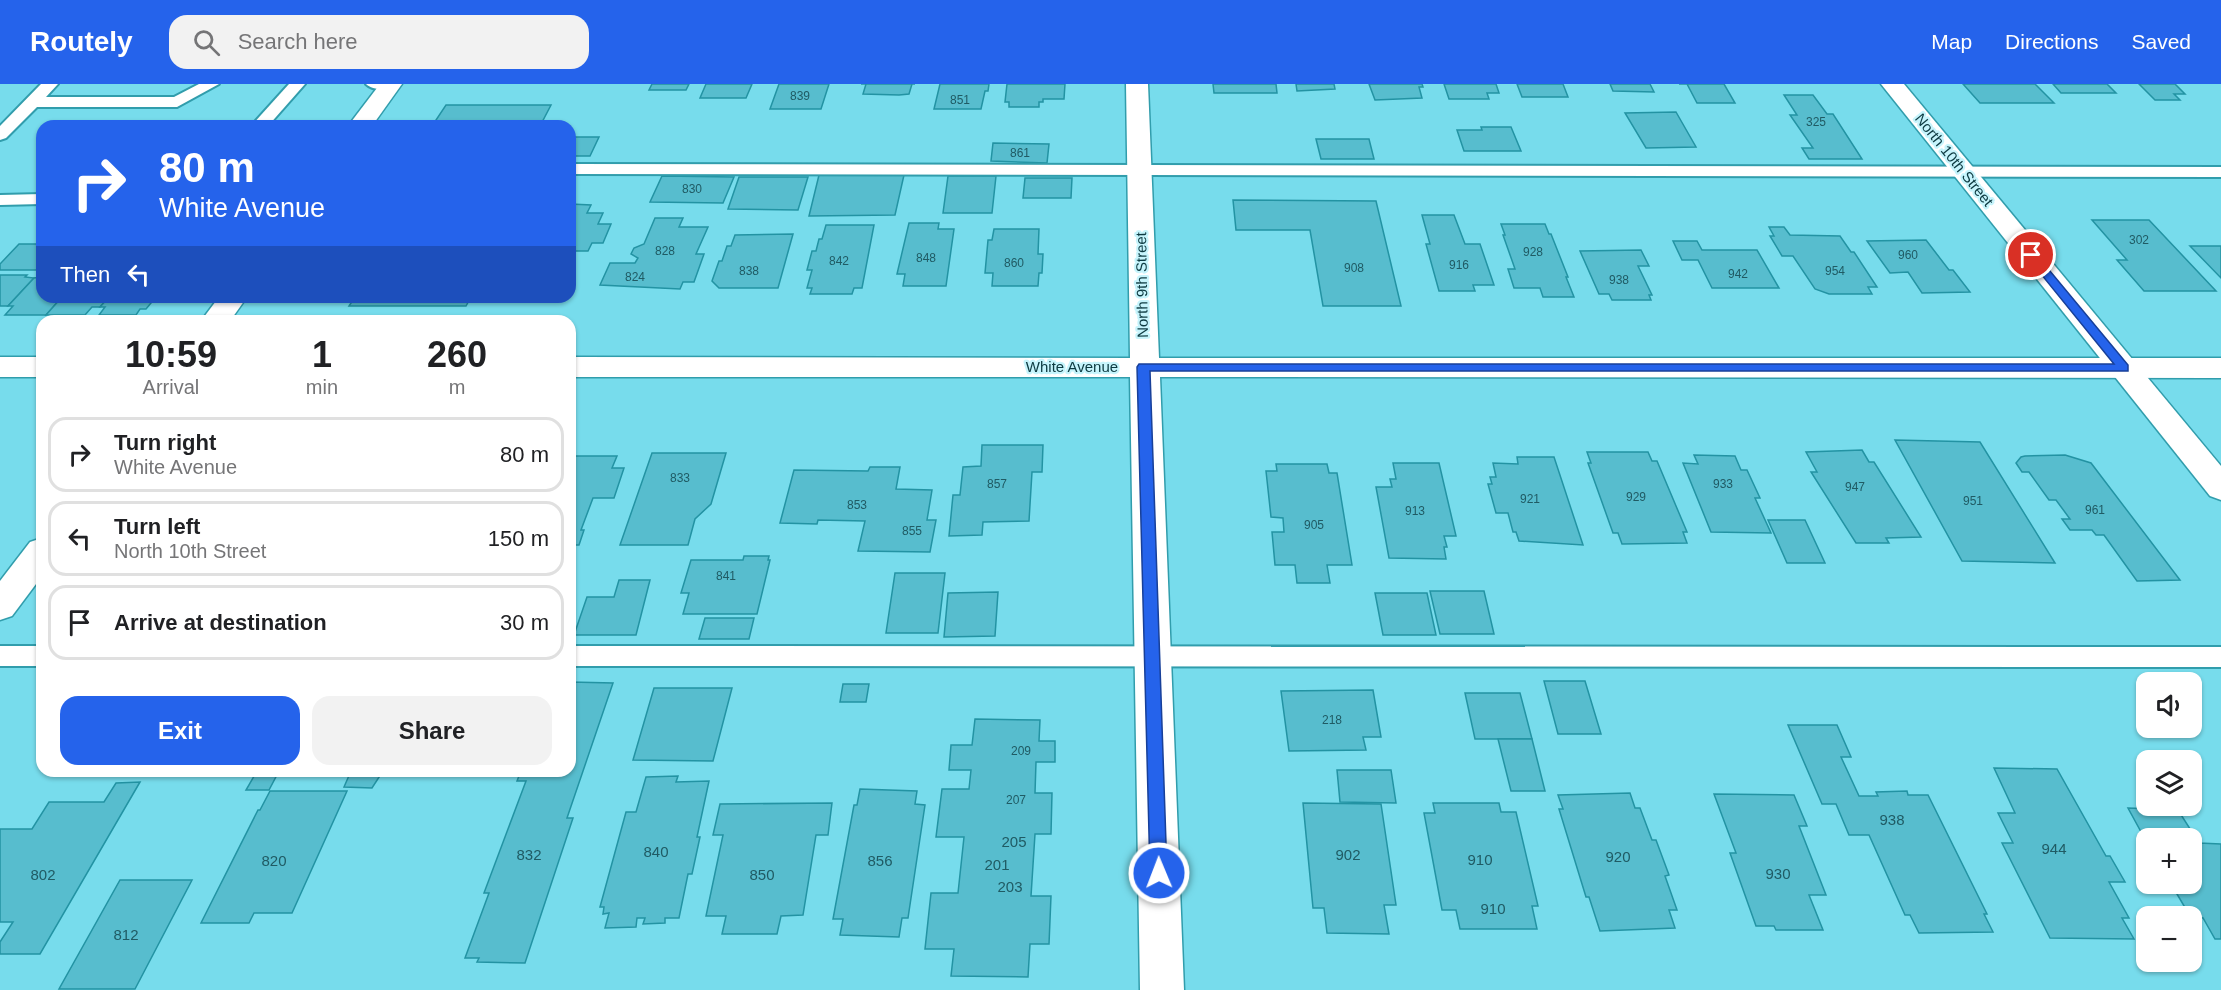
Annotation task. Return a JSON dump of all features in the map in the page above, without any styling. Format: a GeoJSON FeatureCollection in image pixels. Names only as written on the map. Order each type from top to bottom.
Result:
{"type":"FeatureCollection","features":[{"type":"Feature","properties":{"kind":"street"},"geometry":{"type":"LineString","coordinates":[[364,120],[391,84]]}},
{"type":"Feature","properties":{"kind":"street","name":"North 9th Street"},"geometry":{"type":"LineString","coordinates":[[1137,84],[1141,170],[1143,367],[1162,990]]}},
{"type":"Feature","properties":{"kind":"street","name":"North 10th Street"},"geometry":{"type":"LineString","coordinates":[[1892,84],[2221,488]]}},
{"type":"Feature","properties":{"kind":"street"},"geometry":{"type":"LineString","coordinates":[[0,367],[36,367]]}},
{"type":"Feature","properties":{"kind":"street","name":"White Avenue"},"geometry":{"type":"LineString","coordinates":[[576,367],[2221,368]]}},
{"type":"Feature","properties":{"kind":"street"},"geometry":{"type":"LineString","coordinates":[[0,606],[36,559]]}},
{"type":"Feature","properties":{"kind":"lane"},"geometry":{"type":"LineString","coordinates":[[0,135],[50,84]]}},
{"type":"Feature","properties":{"kind":"lane"},"geometry":{"type":"LineString","coordinates":[[31,102],[177,102],[211,84]]}},
{"type":"Feature","properties":{"kind":"lane"},"geometry":{"type":"LineString","coordinates":[[264,120],[297,84]]}},
{"type":"Feature","properties":{"kind":"lane"},"geometry":{"type":"LineString","coordinates":[[374,84],[391,84]]}},
{"type":"Feature","properties":{"kind":"lane"},"geometry":{"type":"LineString","coordinates":[[576,169],[2221,172]]}},
{"type":"Feature","properties":{"kind":"lane"},"geometry":{"type":"LineString","coordinates":[[0,200],[36,200]]}},
{"type":"Feature","properties":{"kind":"lane"},"geometry":{"type":"LineString","coordinates":[[0,656],[36,656]]}},
{"type":"Feature","properties":{"kind":"lane"},"geometry":{"type":"LineString","coordinates":[[576,656],[2221,657]]}},
{"type":"Feature","properties":{"kind":"building"},"geometry":{"type":"Polygon","coordinates":[[[652,84],[689,84],[686,90],[649,90],[652,84]]]}},
{"type":"Feature","properties":{"kind":"building"},"geometry":{"type":"Polygon","coordinates":[[[706,84],[752,84],[746,98],[700,98],[706,84]]]}},
{"type":"Feature","properties":{"kind":"building"},"geometry":{"type":"Polygon","coordinates":[[[779,84],[829,84],[821,109],[770,109],[779,84]]]}},
{"type":"Feature","properties":{"kind":"building"},"geometry":{"type":"Polygon","coordinates":[[[866,84],[912,84],[909,94],[899,95],[863,94],[866,84]]]}},
{"type":"Feature","properties":{"kind":"building"},"geometry":{"type":"Polygon","coordinates":[[[940,84],[989,84],[981,109],[934,109],[940,84]]]}},
{"type":"Feature","properties":{"kind":"building"},"geometry":{"type":"Polygon","coordinates":[[[1007,84],[1065,84],[1064,99],[1043,99],[1043,102],[1039,102],[1039,107],[1009,107],[1009,102],[1005,102],[1007,84]]]}},
{"type":"Feature","properties":{"kind":"building"},"geometry":{"type":"Polygon","coordinates":[[[1213,84],[1276,84],[1277,93],[1214,93],[1213,84]]]}},
{"type":"Feature","properties":{"kind":"building"},"geometry":{"type":"Polygon","coordinates":[[[1296,84],[1334,84],[1335,89],[1297,91],[1296,84]]]}},
{"type":"Feature","properties":{"kind":"building"},"geometry":{"type":"Polygon","coordinates":[[[1369,84],[1422,84],[1423,87],[1419,87],[1422,98],[1375,100],[1369,84]]]}},
{"type":"Feature","properties":{"kind":"building"},"geometry":{"type":"Polygon","coordinates":[[[1444,84],[1496,84],[1499,93],[1487,93],[1489,99],[1449,99],[1444,84]]]}},
{"type":"Feature","properties":{"kind":"building"},"geometry":{"type":"Polygon","coordinates":[[[1517,84],[1563,84],[1568,97],[1522,97],[1517,84]]]}},
{"type":"Feature","properties":{"kind":"building"},"geometry":{"type":"Polygon","coordinates":[[[1610,84],[1650,84],[1654,92],[1613,91],[1610,84]]]}},
{"type":"Feature","properties":{"kind":"building"},"geometry":{"type":"Polygon","coordinates":[[[1687,84],[1724,84],[1735,103],[1697,103],[1687,84]]]}},
{"type":"Feature","properties":{"kind":"building"},"geometry":{"type":"Polygon","coordinates":[[[1963,84],[2035,84],[2054,103],[1980,103],[1963,84]]]}},
{"type":"Feature","properties":{"kind":"building"},"geometry":{"type":"Polygon","coordinates":[[[2053,84],[2107,84],[2116,93],[2061,93],[2053,84]]]}},
{"type":"Feature","properties":{"kind":"building"},"geometry":{"type":"Polygon","coordinates":[[[2139,84],[2175,84],[2185,94],[2174,94],[2180,100],[2155,100],[2139,84]]]}},
{"type":"Feature","properties":{"kind":"building"},"geometry":{"type":"Polygon","coordinates":[[[1784,95],[1813,95],[1827,114],[1833,114],[1862,159],[1809,159],[1802,148],[1813,148],[1790,115],[1797,115],[1784,95]]]}},
{"type":"Feature","properties":{"kind":"building"},"geometry":{"type":"Polygon","coordinates":[[[446,105],[551,105],[543,120],[436,120],[446,105]]]}},
{"type":"Feature","properties":{"kind":"building"},"geometry":{"type":"Polygon","coordinates":[[[1676,112],[1696,147],[1646,148],[1625,113],[1676,112]]]}},
{"type":"Feature","properties":{"kind":"building"},"geometry":{"type":"Polygon","coordinates":[[[1481,127],[1511,127],[1521,151],[1464,151],[1457,130],[1482,130],[1481,127]]]}},
{"type":"Feature","properties":{"kind":"building"},"geometry":{"type":"Polygon","coordinates":[[[576,137],[599,137],[590,156],[576,156],[576,137]]]}},
{"type":"Feature","properties":{"kind":"building"},"geometry":{"type":"Polygon","coordinates":[[[1316,139],[1369,139],[1374,159],[1321,159],[1316,139]]]}},
{"type":"Feature","properties":{"kind":"building"},"geometry":{"type":"Polygon","coordinates":[[[993,143],[1049,144],[1047,163],[991,161],[993,143]]]}},
{"type":"Feature","properties":{"kind":"building"},"geometry":{"type":"Polygon","coordinates":[[[819,175],[904,175],[895,215],[809,216],[819,175]]]}},
{"type":"Feature","properties":{"kind":"building"},"geometry":{"type":"Polygon","coordinates":[[[662,176],[734,177],[723,203],[650,202],[662,176]]]}},
{"type":"Feature","properties":{"kind":"building"},"geometry":{"type":"Polygon","coordinates":[[[948,176],[996,176],[992,213],[943,213],[948,176]]]}},
{"type":"Feature","properties":{"kind":"building"},"geometry":{"type":"Polygon","coordinates":[[[739,177],[808,177],[798,210],[728,209],[739,177]]]}},
{"type":"Feature","properties":{"kind":"building"},"geometry":{"type":"Polygon","coordinates":[[[1025,178],[1072,178],[1071,198],[1023,198],[1025,178]]]}},
{"type":"Feature","properties":{"kind":"building"},"geometry":{"type":"Polygon","coordinates":[[[1233,200],[1376,201],[1401,306],[1323,306],[1310,230],[1236,230],[1233,200]]]}},
{"type":"Feature","properties":{"kind":"building"},"geometry":{"type":"Polygon","coordinates":[[[576,204],[591,205],[587,213],[603,213],[598,224],[611,224],[603,243],[592,243],[588,251],[576,251],[576,204]]]}},
{"type":"Feature","properties":{"kind":"building"},"geometry":{"type":"Polygon","coordinates":[[[1422,215],[1454,215],[1465,244],[1480,244],[1494,285],[1473,285],[1475,291],[1439,291],[1426,244],[1430,244],[1422,215]]]}},
{"type":"Feature","properties":{"kind":"building"},"geometry":{"type":"Polygon","coordinates":[[[655,218],[683,218],[679,227],[708,227],[696,254],[704,254],[694,282],[683,282],[680,289],[600,285],[610,263],[635,263],[638,258],[631,254],[634,248],[644,244],[655,218]]]}},
{"type":"Feature","properties":{"kind":"building"},"geometry":{"type":"Polygon","coordinates":[[[2092,220],[2149,220],[2216,291],[2144,291],[2117,260],[2127,260],[2092,220]]]}},
{"type":"Feature","properties":{"kind":"building"},"geometry":{"type":"Polygon","coordinates":[[[909,223],[939,223],[938,229],[954,229],[946,286],[903,286],[905,274],[897,274],[909,223]]]}},
{"type":"Feature","properties":{"kind":"building"},"geometry":{"type":"Polygon","coordinates":[[[1501,224],[1545,224],[1551,234],[1574,297],[1543,297],[1540,288],[1514,288],[1508,269],[1515,269],[1501,224]]]}},
{"type":"Feature","properties":{"kind":"building"},"geometry":{"type":"Polygon","coordinates":[[[826,225],[874,225],[862,288],[854,288],[852,294],[810,294],[812,288],[807,288],[812,270],[807,270],[812,251],[816,251],[826,225]]]}},
{"type":"Feature","properties":{"kind":"building"},"geometry":{"type":"Polygon","coordinates":[[[1769,227],[1784,227],[1790,235],[1840,236],[1851,252],[1854,252],[1877,287],[1868,287],[1872,294],[1829,294],[1815,289],[1793,256],[1782,256],[1770,236],[1774,236],[1769,227]]]}},
{"type":"Feature","properties":{"kind":"building"},"geometry":{"type":"Polygon","coordinates":[[[994,229],[1039,229],[1038,254],[1043,254],[1042,273],[1039,273],[1038,286],[992,286],[993,273],[985,273],[988,240],[992,240],[994,229]]]}},
{"type":"Feature","properties":{"kind":"building"},"geometry":{"type":"Polygon","coordinates":[[[793,234],[778,288],[719,288],[712,281],[719,261],[722,261],[727,246],[731,246],[735,235],[793,234]]]}},
{"type":"Feature","properties":{"kind":"building"},"geometry":{"type":"Polygon","coordinates":[[[1926,240],[1949,270],[1953,270],[1970,292],[1922,293],[1908,272],[1890,273],[1867,241],[1926,240]]]}},
{"type":"Feature","properties":{"kind":"building"},"geometry":{"type":"Polygon","coordinates":[[[1673,241],[1697,241],[1702,250],[1757,250],[1779,288],[1712,288],[1698,260],[1682,260],[1673,241]]]}},
{"type":"Feature","properties":{"kind":"building"},"geometry":{"type":"Polygon","coordinates":[[[19,244],[36,244],[36,270],[0,270],[0,264],[19,244]]]}},
{"type":"Feature","properties":{"kind":"building"},"geometry":{"type":"Polygon","coordinates":[[[2190,246],[2221,246],[2221,278],[2190,246]]]}},
{"type":"Feature","properties":{"kind":"building"},"geometry":{"type":"Polygon","coordinates":[[[1641,250],[1649,266],[1638,266],[1652,295],[1649,295],[1651,300],[1612,300],[1609,294],[1599,294],[1580,251],[1641,250]]]}},
{"type":"Feature","properties":{"kind":"building"},"geometry":{"type":"Polygon","coordinates":[[[0,275],[27,275],[25,277],[34,278],[8,306],[0,306],[0,275]]]}},
{"type":"Feature","properties":{"kind":"building"},"geometry":{"type":"Polygon","coordinates":[[[36,278],[36,303],[57,303],[46,315],[5,315],[13,306],[8,306],[36,278]]]}},
{"type":"Feature","properties":{"kind":"building"},"geometry":{"type":"Polygon","coordinates":[[[57,303],[104,303],[100,307],[92,307],[85,315],[46,315],[57,303]]]}},
{"type":"Feature","properties":{"kind":"building"},"geometry":{"type":"Polygon","coordinates":[[[104,303],[151,303],[146,309],[140,309],[136,315],[99,315],[105,307],[100,307],[104,303]]]}},
{"type":"Feature","properties":{"kind":"building"},"geometry":{"type":"Polygon","coordinates":[[[351,303],[468,303],[466,306],[349,306],[351,303]]]}},
{"type":"Feature","properties":{"kind":"building"},"geometry":{"type":"Polygon","coordinates":[[[1895,440],[1980,442],[2055,563],[1962,561],[1895,440]]]}},
{"type":"Feature","properties":{"kind":"building"},"geometry":{"type":"Polygon","coordinates":[[[982,445],[1043,445],[1042,472],[1032,472],[1029,521],[983,522],[982,535],[949,536],[953,495],[960,495],[963,467],[981,466],[982,445]]]}},
{"type":"Feature","properties":{"kind":"building"},"geometry":{"type":"Polygon","coordinates":[[[1862,450],[1869,462],[1874,462],[1921,537],[1886,538],[1889,543],[1856,543],[1811,472],[1817,472],[1806,452],[1862,450]]]}},
{"type":"Feature","properties":{"kind":"building"},"geometry":{"type":"Polygon","coordinates":[[[1587,452],[1648,452],[1652,461],[1657,461],[1687,532],[1683,532],[1687,543],[1622,544],[1618,533],[1613,533],[1588,463],[1591,463],[1587,452]]]}},
{"type":"Feature","properties":{"kind":"building"},"geometry":{"type":"Polygon","coordinates":[[[652,453],[726,453],[711,504],[695,519],[688,545],[620,545],[652,453]]]}},
{"type":"Feature","properties":{"kind":"building"},"geometry":{"type":"Polygon","coordinates":[[[1694,455],[1735,456],[1741,470],[1747,470],[1760,498],[1755,498],[1771,533],[1711,532],[1683,463],[1698,464],[1694,455]]]}},
{"type":"Feature","properties":{"kind":"building"},"geometry":{"type":"Polygon","coordinates":[[[2065,455],[2091,463],[2180,580],[2137,581],[2104,535],[2096,535],[2092,530],[2070,530],[2062,519],[2070,519],[2056,500],[2049,500],[2029,472],[2022,472],[2016,463],[2025,456],[2065,455]]]}},
{"type":"Feature","properties":{"kind":"building"},"geometry":{"type":"Polygon","coordinates":[[[576,456],[617,456],[612,468],[624,468],[614,498],[593,498],[581,530],[584,530],[579,545],[576,545],[576,456]]]}},
{"type":"Feature","properties":{"kind":"building"},"geometry":{"type":"Polygon","coordinates":[[[1517,457],[1554,457],[1583,545],[1519,541],[1516,532],[1513,532],[1508,513],[1496,513],[1488,484],[1492,484],[1490,477],[1496,477],[1493,463],[1518,464],[1517,457]]]}},
{"type":"Feature","properties":{"kind":"building"},"geometry":{"type":"Polygon","coordinates":[[[1393,463],[1439,463],[1456,536],[1444,536],[1447,547],[1444,547],[1446,559],[1389,558],[1376,487],[1392,487],[1390,479],[1396,479],[1393,463]]]}},
{"type":"Feature","properties":{"kind":"building"},"geometry":{"type":"Polygon","coordinates":[[[1276,464],[1327,464],[1329,473],[1337,473],[1352,565],[1327,565],[1330,583],[1297,583],[1295,565],[1275,565],[1272,532],[1284,532],[1283,518],[1271,517],[1266,471],[1277,471],[1276,464]]]}},
{"type":"Feature","properties":{"kind":"building"},"geometry":{"type":"Polygon","coordinates":[[[870,467],[900,467],[896,489],[932,490],[927,520],[936,520],[930,552],[858,551],[865,521],[818,520],[817,524],[780,523],[794,470],[868,471],[870,467]]]}},
{"type":"Feature","properties":{"kind":"building"},"geometry":{"type":"Polygon","coordinates":[[[1768,520],[1805,520],[1825,563],[1787,563],[1768,520]]]}},
{"type":"Feature","properties":{"kind":"building"},"geometry":{"type":"Polygon","coordinates":[[[744,556],[769,556],[768,560],[770,560],[757,614],[683,614],[689,593],[681,593],[691,560],[743,560],[744,556]]]}},
{"type":"Feature","properties":{"kind":"building"},"geometry":{"type":"Polygon","coordinates":[[[895,573],[945,573],[938,633],[886,633],[895,573]]]}},
{"type":"Feature","properties":{"kind":"building"},"geometry":{"type":"Polygon","coordinates":[[[619,580],[650,580],[636,635],[576,635],[587,597],[614,597],[619,580]]]}},
{"type":"Feature","properties":{"kind":"building"},"geometry":{"type":"Polygon","coordinates":[[[1430,591],[1484,591],[1494,634],[1440,634],[1430,591]]]}},
{"type":"Feature","properties":{"kind":"building"},"geometry":{"type":"Polygon","coordinates":[[[998,592],[995,636],[944,637],[948,593],[998,592]]]}},
{"type":"Feature","properties":{"kind":"building"},"geometry":{"type":"Polygon","coordinates":[[[1375,593],[1427,593],[1436,635],[1383,635],[1375,593]]]}},
{"type":"Feature","properties":{"kind":"building"},"geometry":{"type":"Polygon","coordinates":[[[705,618],[754,618],[749,639],[699,639],[705,618]]]}},
{"type":"Feature","properties":{"kind":"building"},"geometry":{"type":"Polygon","coordinates":[[[1544,681],[1585,681],[1601,734],[1558,734],[1544,681]]]}},
{"type":"Feature","properties":{"kind":"building"},"geometry":{"type":"Polygon","coordinates":[[[576,682],[613,683],[567,818],[573,818],[525,963],[477,962],[479,958],[465,958],[489,893],[484,893],[526,781],[517,781],[519,777],[576,777],[576,682]]]}},
{"type":"Feature","properties":{"kind":"building"},"geometry":{"type":"Polygon","coordinates":[[[843,684],[869,684],[866,702],[840,702],[843,684]]]}},
{"type":"Feature","properties":{"kind":"building"},"geometry":{"type":"Polygon","coordinates":[[[654,688],[732,688],[713,761],[633,760],[654,688]]]}},
{"type":"Feature","properties":{"kind":"building"},"geometry":{"type":"Polygon","coordinates":[[[1373,690],[1381,737],[1363,737],[1366,750],[1289,751],[1281,691],[1373,690]]]}},
{"type":"Feature","properties":{"kind":"building"},"geometry":{"type":"Polygon","coordinates":[[[1465,693],[1520,693],[1532,739],[1475,739],[1465,693]]]}},
{"type":"Feature","properties":{"kind":"building"},"geometry":{"type":"Polygon","coordinates":[[[975,719],[1040,720],[1039,741],[1055,741],[1055,762],[1036,762],[1035,793],[1052,793],[1051,834],[1035,834],[1031,896],[1051,896],[1049,944],[1030,944],[1028,977],[951,976],[954,949],[925,949],[931,893],[958,893],[964,837],[936,837],[942,789],[969,789],[971,770],[949,770],[951,745],[972,745],[975,719]]]}},
{"type":"Feature","properties":{"kind":"building"},"geometry":{"type":"Polygon","coordinates":[[[1788,725],[1837,725],[1851,757],[1841,757],[1859,796],[1878,796],[1876,792],[1907,791],[1908,795],[1928,795],[1987,914],[1984,914],[1993,932],[1919,933],[1910,915],[1905,915],[1869,835],[1849,835],[1836,804],[1822,804],[1788,725]]]}},
{"type":"Feature","properties":{"kind":"building"},"geometry":{"type":"Polygon","coordinates":[[[1498,739],[1532,739],[1545,791],[1511,791],[1498,739]]]}},
{"type":"Feature","properties":{"kind":"building"},"geometry":{"type":"Polygon","coordinates":[[[1994,768],[2057,769],[2106,856],[2110,856],[2125,882],[2109,882],[2129,918],[2122,918],[2134,939],[2050,938],[2002,843],[2013,843],[1998,813],[2015,813],[1994,768]]]}},
{"type":"Feature","properties":{"kind":"building"},"geometry":{"type":"Polygon","coordinates":[[[1337,770],[1391,770],[1396,803],[1340,802],[1337,770]]]}},
{"type":"Feature","properties":{"kind":"building"},"geometry":{"type":"Polygon","coordinates":[[[678,776],[676,782],[709,781],[692,874],[688,874],[679,918],[665,918],[665,923],[643,924],[645,918],[637,918],[636,927],[605,928],[609,913],[603,914],[604,907],[600,907],[626,812],[636,812],[646,777],[678,776]]]}},
{"type":"Feature","properties":{"kind":"building"},"geometry":{"type":"Polygon","coordinates":[[[254,777],[276,777],[269,790],[246,790],[254,777]]]}},
{"type":"Feature","properties":{"kind":"building"},"geometry":{"type":"Polygon","coordinates":[[[348,777],[379,777],[372,788],[344,787],[348,777]]]}},
{"type":"Feature","properties":{"kind":"building"},"geometry":{"type":"Polygon","coordinates":[[[140,782],[40,954],[0,954],[0,942],[13,922],[0,922],[0,829],[32,829],[49,802],[104,802],[116,783],[140,782]]]}},
{"type":"Feature","properties":{"kind":"building"},"geometry":{"type":"Polygon","coordinates":[[[860,789],[917,791],[915,804],[925,805],[908,918],[902,918],[899,937],[840,935],[843,919],[833,919],[854,805],[857,805],[860,789]]]}},
{"type":"Feature","properties":{"kind":"building"},"geometry":{"type":"Polygon","coordinates":[[[270,791],[347,791],[292,913],[254,913],[249,923],[201,923],[258,810],[270,791]]]}},
{"type":"Feature","properties":{"kind":"building"},"geometry":{"type":"Polygon","coordinates":[[[1630,793],[1635,808],[1640,808],[1652,840],[1656,840],[1669,875],[1665,876],[1677,910],[1669,910],[1675,928],[1600,931],[1589,897],[1586,897],[1559,809],[1563,809],[1558,795],[1630,793]]]}},
{"type":"Feature","properties":{"kind":"building"},"geometry":{"type":"Polygon","coordinates":[[[1714,794],[1794,795],[1807,826],[1799,826],[1826,895],[1809,895],[1823,930],[1776,930],[1774,926],[1756,926],[1730,853],[1736,853],[1714,794]]]}},
{"type":"Feature","properties":{"kind":"building"},"geometry":{"type":"Polygon","coordinates":[[[832,803],[828,835],[816,835],[803,915],[781,916],[777,934],[722,934],[726,916],[706,916],[723,835],[713,835],[720,804],[832,803]]]}},
{"type":"Feature","properties":{"kind":"building"},"geometry":{"type":"Polygon","coordinates":[[[1303,803],[1381,804],[1396,905],[1384,905],[1389,934],[1327,933],[1324,908],[1313,908],[1303,803]]]}},
{"type":"Feature","properties":{"kind":"building"},"geometry":{"type":"Polygon","coordinates":[[[1433,803],[1499,803],[1501,812],[1516,812],[1538,906],[1532,906],[1537,929],[1460,929],[1456,910],[1442,910],[1424,813],[1435,813],[1433,803]]]}},
{"type":"Feature","properties":{"kind":"building"},"geometry":{"type":"Polygon","coordinates":[[[2128,808],[2136,808],[2136,816],[2182,816],[2189,828],[2139,828],[2128,808]]]}},
{"type":"Feature","properties":{"kind":"building"},"geometry":{"type":"Polygon","coordinates":[[[2202,843],[2221,844],[2221,939],[2215,939],[2202,918],[2202,906],[2184,906],[2177,894],[2202,894],[2202,843]]]}},
{"type":"Feature","properties":{"kind":"building"},"geometry":{"type":"Polygon","coordinates":[[[120,880],[192,880],[135,989],[59,989],[120,880]]]}},
{"type":"Feature","properties":{"kind":"route"},"geometry":{"type":"LineString","coordinates":[[1159,873],[1143,367],[2123,368],[2031,255]]}}]}
